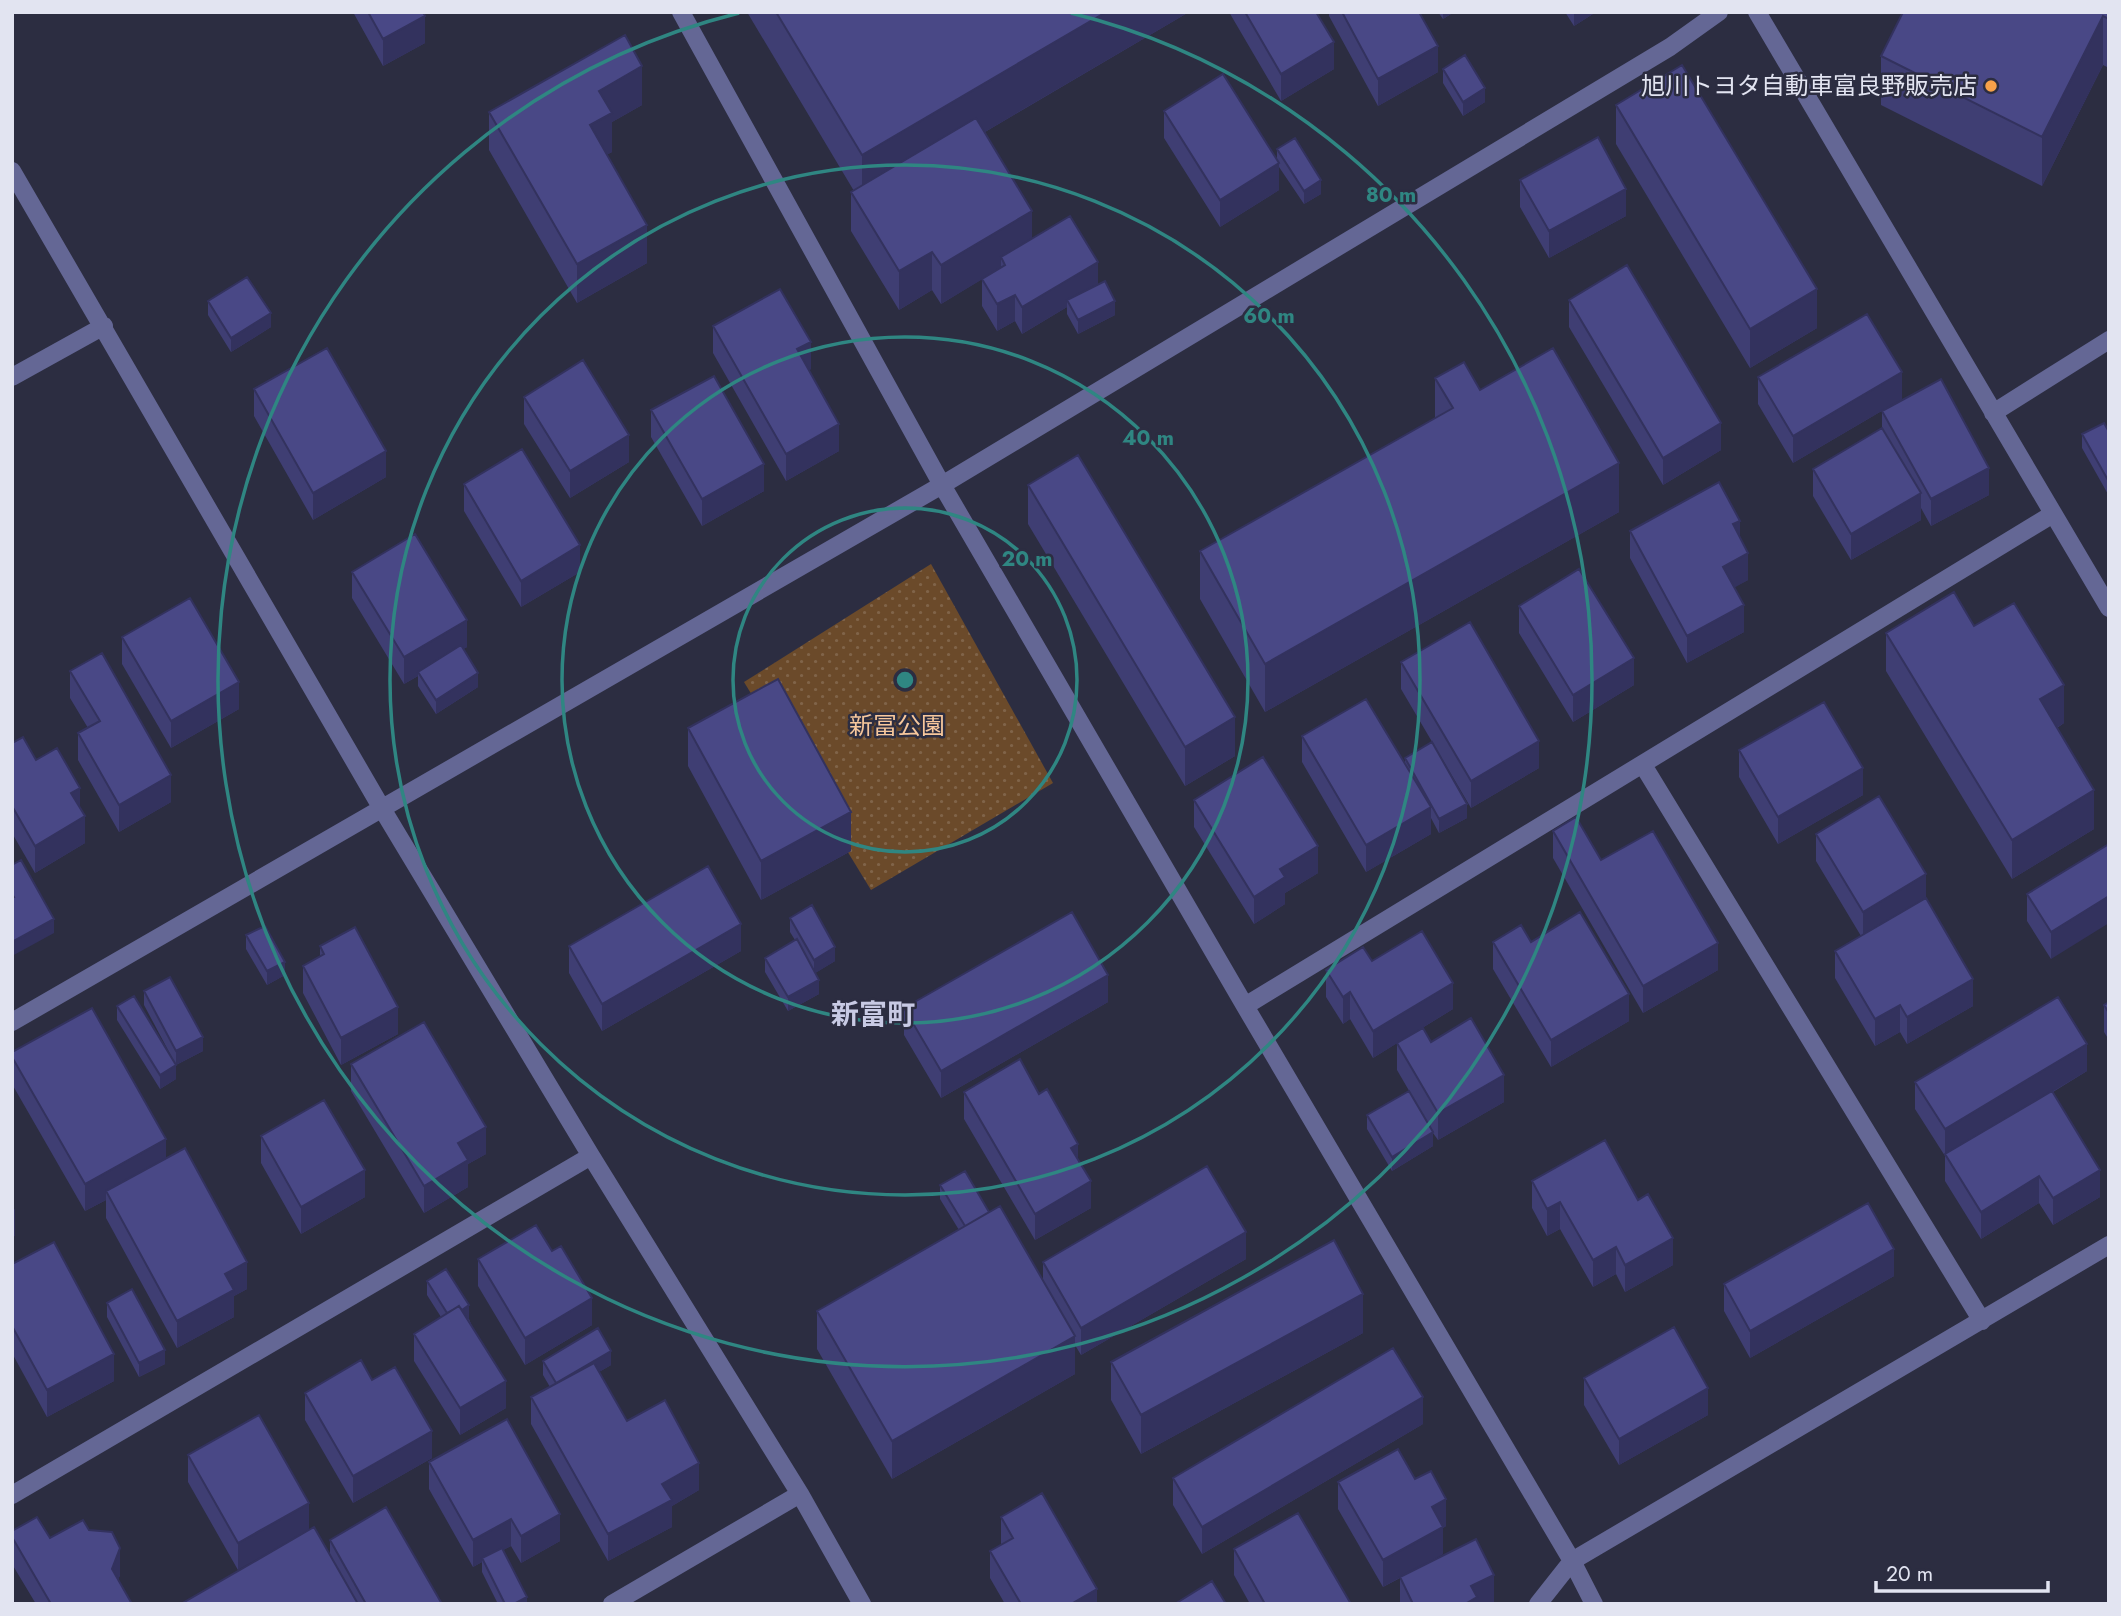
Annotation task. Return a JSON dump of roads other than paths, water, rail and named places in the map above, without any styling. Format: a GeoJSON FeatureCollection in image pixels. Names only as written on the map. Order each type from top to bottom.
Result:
{"type":"FeatureCollection","features":[{"type":"Feature","properties":{"kind":"street"},"geometry":{"type":"LineString","coordinates":[[681,12],[942,485],[1572,1561],[1594,1604]]}},
{"type":"Feature","properties":{"kind":"street"},"geometry":{"type":"LineString","coordinates":[[12,1022],[942,485],[1670,47],[1719,12]]}},
{"type":"Feature","properties":{"kind":"street"},"geometry":{"type":"LineString","coordinates":[[1757,12],[2109,608]]}},
{"type":"Feature","properties":{"kind":"street"},"geometry":{"type":"LineString","coordinates":[[12,171],[381,807],[591,1156],[800,1493],[862,1604]]}},
{"type":"Feature","properties":{"kind":"street"},"geometry":{"type":"LineString","coordinates":[[12,377],[104,326]]}},
{"type":"Feature","properties":{"kind":"street"},"geometry":{"type":"LineString","coordinates":[[1993,414],[2109,340]]}},
{"type":"Feature","properties":{"kind":"street"},"geometry":{"type":"LineString","coordinates":[[1245,1006],[2053,514]]}},
{"type":"Feature","properties":{"kind":"street"},"geometry":{"type":"LineString","coordinates":[[1643,765],[1982,1321]]}},
{"type":"Feature","properties":{"kind":"street"},"geometry":{"type":"LineString","coordinates":[[12,1495],[591,1156]]}},
{"type":"Feature","properties":{"kind":"street"},"geometry":{"type":"LineString","coordinates":[[1538,1604],[1572,1561],[2109,1245]]}},
{"type":"Feature","properties":{"kind":"street"},"geometry":{"type":"LineString","coordinates":[[612,1604],[800,1493]]}},
{"type":"Feature","properties":{"kind":"place","name":"旭川トヨタ自動車富良野販売店"},"geometry":{"type":"Point","coordinates":[1991,86]}},
{"type":"Feature","properties":{"kind":"district","name":"新富町"},"geometry":{"type":"Point","coordinates":[873,1014]}},
{"type":"Feature","properties":{"kind":"park label","name":"新冨公園"},"geometry":{"type":"Point","coordinates":[897,726]}}]}
